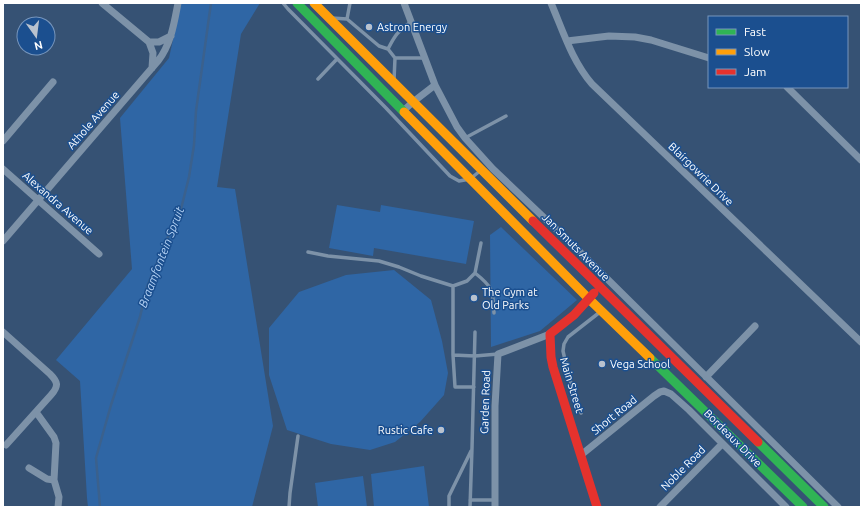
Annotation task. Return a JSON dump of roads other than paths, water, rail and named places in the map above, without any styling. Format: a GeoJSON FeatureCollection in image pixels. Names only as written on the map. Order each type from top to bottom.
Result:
{"type":"FeatureCollection","features":[{"type":"Feature","properties":{"kind":"main road"},"geometry":{"type":"LineString","coordinates":[[297,3],[589,299],[803,507]]}},
{"type":"Feature","properties":{"kind":"main road","name":"Jan Smuts Avenue"},"geometry":{"type":"LineString","coordinates":[[314,3],[599,287],[649,334],[824,507]]}},
{"type":"Feature","properties":{"kind":"main road"},"geometry":{"type":"LineString","coordinates":[[550,334],[565,323],[599,287]]}},
{"type":"Feature","properties":{"kind":"main road","name":"Main Street"},"geometry":{"type":"LineString","coordinates":[[550,334],[553,367],[597,507]]}},
{"type":"Feature","properties":{"kind":"street"},"geometry":{"type":"LineString","coordinates":[[102,3],[149,42],[153,53],[152,68]]}},
{"type":"Feature","properties":{"kind":"street","name":"Athole Avenue"},"geometry":{"type":"LineString","coordinates":[[3,241],[152,68],[166,49],[171,36],[178,3]]}},
{"type":"Feature","properties":{"kind":"street","name":"Jan Smuts Avenue"},"geometry":{"type":"LineString","coordinates":[[404,3],[435,85],[457,127],[465,138],[493,169],[578,250],[838,507]]}},
{"type":"Feature","properties":{"kind":"street","name":"Blairgowrie Drive"},"geometry":{"type":"LineString","coordinates":[[551,3],[573,57],[592,84],[861,342]]}},
{"type":"Feature","properties":{"kind":"street"},"geometry":{"type":"LineString","coordinates":[[149,42],[159,42],[171,36]]}},
{"type":"Feature","properties":{"kind":"street"},"geometry":{"type":"LineString","coordinates":[[567,41],[609,36],[635,37],[651,40],[708,58]]}},
{"type":"Feature","properties":{"kind":"street"},"geometry":{"type":"LineString","coordinates":[[3,141],[53,82]]}},
{"type":"Feature","properties":{"kind":"street"},"geometry":{"type":"LineString","coordinates":[[403,111],[435,85]]}},
{"type":"Feature","properties":{"kind":"street"},"geometry":{"type":"LineString","coordinates":[[787,88],[861,160]]}},
{"type":"Feature","properties":{"kind":"street","name":"Alexandra Avenue"},"geometry":{"type":"LineString","coordinates":[[3,169],[99,254]]}},
{"type":"Feature","properties":{"kind":"street"},"geometry":{"type":"LineString","coordinates":[[706,377],[755,326]]}},
{"type":"Feature","properties":{"kind":"street"},"geometry":{"type":"LineString","coordinates":[[3,332],[50,374],[57,385],[56,389],[6,445]]}},
{"type":"Feature","properties":{"kind":"street"},"geometry":{"type":"LineString","coordinates":[[498,354],[550,334]]}},
{"type":"Feature","properties":{"kind":"street","name":"Garden Road"},"geometry":{"type":"LineString","coordinates":[[495,503],[495,406],[498,354]]}},
{"type":"Feature","properties":{"kind":"street","name":"Bordeaux Drive"},"geometry":{"type":"LineString","coordinates":[[660,392],[664,391],[671,394],[689,410],[786,507]]}},
{"type":"Feature","properties":{"kind":"street","name":"Short Road"},"geometry":{"type":"LineString","coordinates":[[581,455],[660,392]]}},
{"type":"Feature","properties":{"kind":"street"},"geometry":{"type":"LineString","coordinates":[[36,412],[54,437],[56,443],[54,480],[59,497],[58,507]]}},
{"type":"Feature","properties":{"kind":"street","name":"Noble Road"},"geometry":{"type":"LineString","coordinates":[[660,507],[722,444]]}},
{"type":"Feature","properties":{"kind":"street"},"geometry":{"type":"LineString","coordinates":[[29,468],[47,479],[54,480]]}},
{"type":"Feature","properties":{"kind":"lane"},"geometry":{"type":"LineString","coordinates":[[284,3],[288,9],[386,108],[450,176],[459,181],[470,179],[481,170]]}},
{"type":"Feature","properties":{"kind":"lane"},"geometry":{"type":"LineString","coordinates":[[347,19],[350,3]]}},
{"type":"Feature","properties":{"kind":"lane"},"geometry":{"type":"LineString","coordinates":[[328,18],[347,19],[379,46],[388,49],[395,58],[394,83]]}},
{"type":"Feature","properties":{"kind":"lane"},"geometry":{"type":"LineString","coordinates":[[388,49],[395,35],[411,22]]}},
{"type":"Feature","properties":{"kind":"lane"},"geometry":{"type":"LineString","coordinates":[[395,58],[425,58]]}},
{"type":"Feature","properties":{"kind":"lane"},"geometry":{"type":"LineString","coordinates":[[318,79],[337,59]]}},
{"type":"Feature","properties":{"kind":"lane"},"geometry":{"type":"LineString","coordinates":[[465,138],[506,116]]}},
{"type":"Feature","properties":{"kind":"lane"},"geometry":{"type":"LineString","coordinates":[[308,252],[328,256],[379,261],[453,286],[467,281],[475,273],[481,243]]}},
{"type":"Feature","properties":{"kind":"lane"},"geometry":{"type":"LineString","coordinates":[[475,273],[486,281],[493,291],[494,313]]}},
{"type":"Feature","properties":{"kind":"lane"},"geometry":{"type":"LineString","coordinates":[[453,286],[453,355],[455,387],[474,387]]}},
{"type":"Feature","properties":{"kind":"lane"},"geometry":{"type":"LineString","coordinates":[[581,413],[569,377],[563,351],[564,344],[568,337],[601,310]]}},
{"type":"Feature","properties":{"kind":"lane"},"geometry":{"type":"LineString","coordinates":[[470,507],[475,332]]}},
{"type":"Feature","properties":{"kind":"lane"},"geometry":{"type":"LineString","coordinates":[[453,355],[475,356],[498,354]]}},
{"type":"Feature","properties":{"kind":"lane"},"geometry":{"type":"LineString","coordinates":[[557,380],[569,377]]}},
{"type":"Feature","properties":{"kind":"lane"},"geometry":{"type":"LineString","coordinates":[[289,507],[298,436]]}},
{"type":"Feature","properties":{"kind":"lane"},"geometry":{"type":"LineString","coordinates":[[449,507],[449,496],[472,448]]}},
{"type":"Feature","properties":{"kind":"lane"},"geometry":{"type":"LineString","coordinates":[[470,500],[495,503]]}},
{"type":"Feature","properties":{"kind":"waterway","name":"Braamfontein Spruit"},"geometry":{"type":"LineString","coordinates":[[100,507],[96,458],[111,405],[140,317],[147,287],[166,241],[180,213],[189,177],[194,145],[196,111],[211,3]]}},
{"type":"Feature","properties":{"kind":"place","name":"Astron Energy"},"geometry":{"type":"Point","coordinates":[369,27]}},
{"type":"Feature","properties":{"kind":"place","name":"The Gym at Old Parks"},"geometry":{"type":"Point","coordinates":[474,298]}},
{"type":"Feature","properties":{"kind":"place","name":"Vega School"},"geometry":{"type":"Point","coordinates":[602,364]}},
{"type":"Feature","properties":{"kind":"place","name":"Rustic Cafe"},"geometry":{"type":"Point","coordinates":[441,430]}}]}
